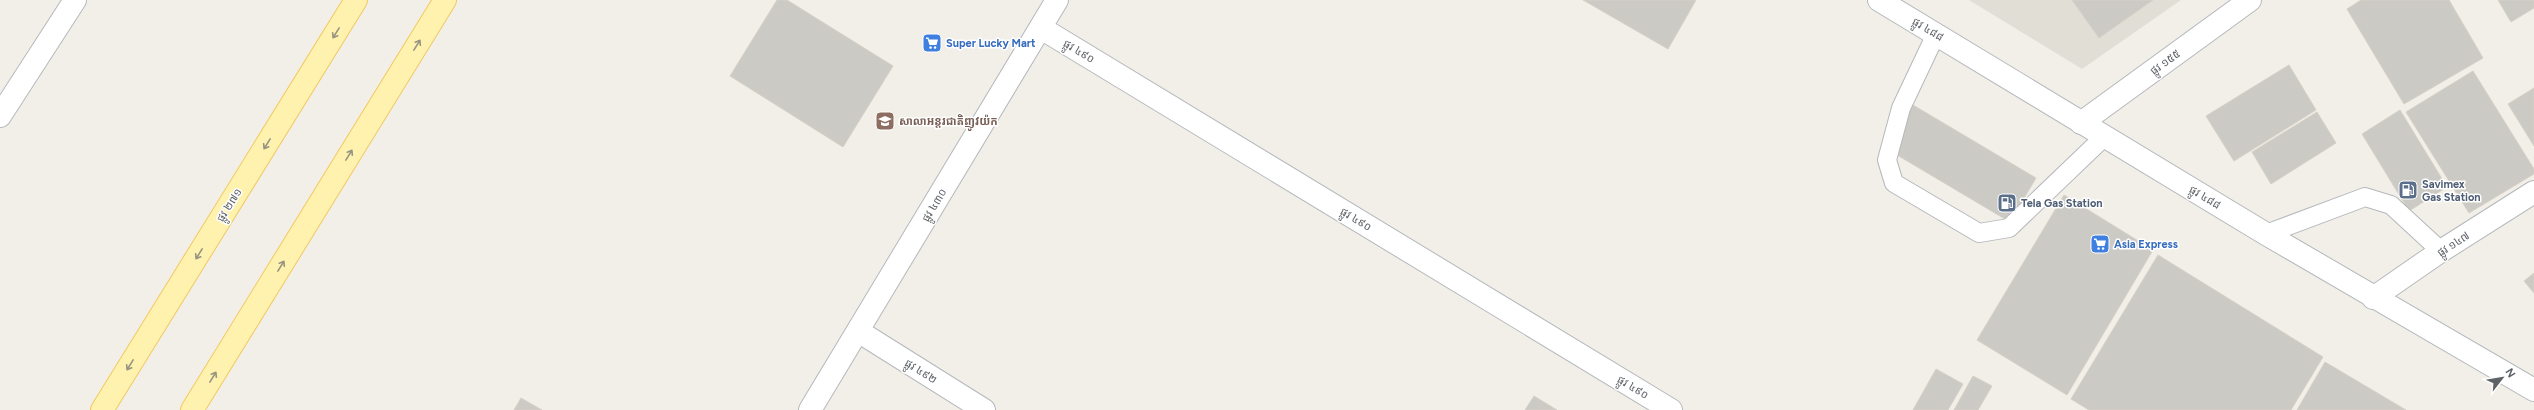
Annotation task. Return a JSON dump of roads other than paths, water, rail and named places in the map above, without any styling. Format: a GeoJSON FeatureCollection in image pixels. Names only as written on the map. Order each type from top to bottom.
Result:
{"type":"FeatureCollection","features":[{"type":"Feature","properties":{"kind":"main road","name":"ផ្លូវ ២៧១"},"geometry":{"type":"LineString","coordinates":[[102,410],[356,0]]}},
{"type":"Feature","properties":{"kind":"main road"},"geometry":{"type":"LineString","coordinates":[[192,410],[445,0]]}},
{"type":"Feature","properties":{"kind":"street"},"geometry":{"type":"LineString","coordinates":[[0,116],[75,0]]}},
{"type":"Feature","properties":{"kind":"street","name":"ផ្លូវ ៤៣០"},"geometry":{"type":"LineString","coordinates":[[810,410],[1057,0]]}},
{"type":"Feature","properties":{"kind":"street","name":"ផ្លូវ ៤៨៨"},"geometry":{"type":"LineString","coordinates":[[1879,0],[2081,124],[2373,298],[2534,390]]}},
{"type":"Feature","properties":{"kind":"street","name":"ផ្លូវ ១៥៥"},"geometry":{"type":"LineString","coordinates":[[2081,124],[2250,0]]}},
{"type":"Feature","properties":{"kind":"street","name":"ផ្លូវ ៤៩០"},"geometry":{"type":"LineString","coordinates":[[1041,28],[1671,410]]}},
{"type":"Feature","properties":{"kind":"street","name":"ផ្លូវ ១៤៧"},"geometry":{"type":"LineString","coordinates":[[2373,298],[2441,251],[2534,192]]}},
{"type":"Feature","properties":{"kind":"street","name":"ផ្លូវ ៤៩២"},"geometry":{"type":"LineString","coordinates":[[858,331],[984,410]]}},
{"type":"Feature","properties":{"kind":"lane"},"geometry":{"type":"LineString","coordinates":[[1936,34],[1901,108],[1887,160],[1894,183],[1979,233],[2008,228],[2104,137]]}},
{"type":"Feature","properties":{"kind":"lane"},"geometry":{"type":"LineString","coordinates":[[2266,234],[2365,197],[2390,205],[2441,251]]}},
{"type":"Feature","properties":{"kind":"place","name":"Super Lucky Mart"},"geometry":{"type":"Point","coordinates":[932,43]}},
{"type":"Feature","properties":{"kind":"place","name":"សាលាអន្តរជាតិញូវយ៉ក"},"geometry":{"type":"Point","coordinates":[885,121]}},
{"type":"Feature","properties":{"kind":"place","name":"Savimex Gas Station"},"geometry":{"type":"Point","coordinates":[2408,190]}},
{"type":"Feature","properties":{"kind":"place","name":"Tela Gas Station"},"geometry":{"type":"Point","coordinates":[2007,203]}},
{"type":"Feature","properties":{"kind":"place","name":"Asia Express"},"geometry":{"type":"Point","coordinates":[2100,244]}}]}
